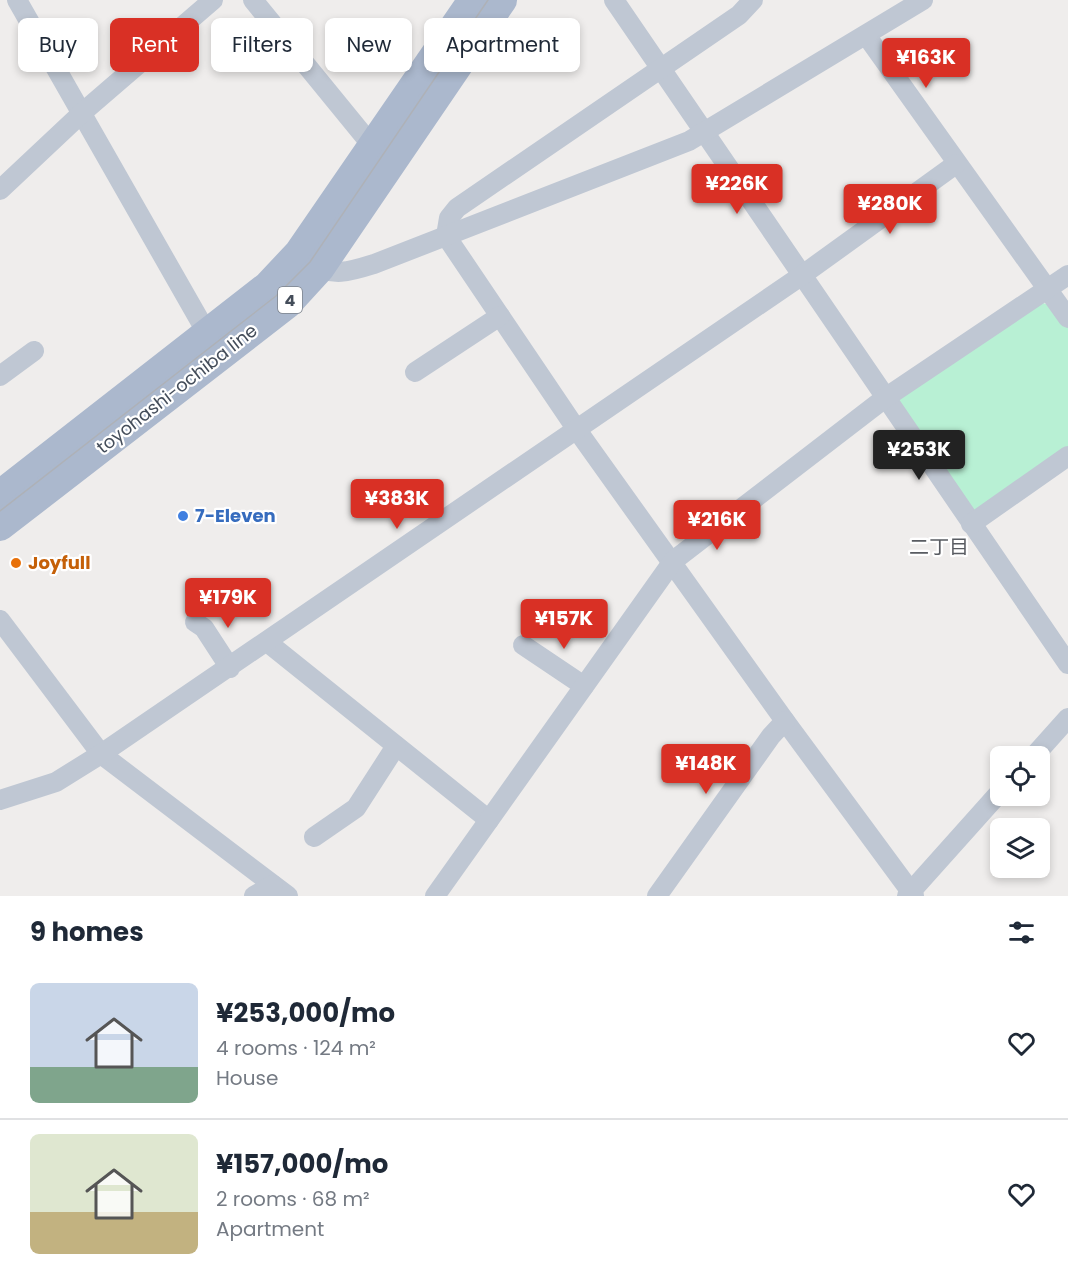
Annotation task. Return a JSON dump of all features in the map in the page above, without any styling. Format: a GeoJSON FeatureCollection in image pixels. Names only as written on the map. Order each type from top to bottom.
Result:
{"type":"FeatureCollection","features":[{"type":"Feature","properties":{"kind":"main road","name":"toyohashi-ochiba line"},"geometry":{"type":"LineString","coordinates":[[381,157],[473,0]]}},
{"type":"Feature","properties":{"kind":"main road","name":"toyohashi-ochiba line"},"geometry":{"type":"LineString","coordinates":[[4,503],[214,346],[268,286],[309,261],[381,157],[502,0]]}},
{"type":"Feature","properties":{"kind":"street"},"geometry":{"type":"LineString","coordinates":[[17,0],[214,346]]}},
{"type":"Feature","properties":{"kind":"street"},"geometry":{"type":"LineString","coordinates":[[0,190],[82,112],[213,0]]}},
{"type":"Feature","properties":{"kind":"street"},"geometry":{"type":"LineString","coordinates":[[253,0],[381,157]]}},
{"type":"Feature","properties":{"kind":"street"},"geometry":{"type":"LineString","coordinates":[[614,0],[1068,664]]}},
{"type":"Feature","properties":{"kind":"street"},"geometry":{"type":"LineString","coordinates":[[753,0],[739,15],[457,208],[450,218],[446,236],[577,430],[910,895],[990,803]]}},
{"type":"Feature","properties":{"kind":"street"},"geometry":{"type":"LineString","coordinates":[[309,261],[345,274],[704,133],[923,0]]}},
{"type":"Feature","properties":{"kind":"street"},"geometry":{"type":"LineString","coordinates":[[866,35],[1068,318]]}},
{"type":"Feature","properties":{"kind":"street"},"geometry":{"type":"LineString","coordinates":[[0,800],[56,782],[101,754],[801,276],[956,164]]}},
{"type":"Feature","properties":{"kind":"street"},"geometry":{"type":"LineString","coordinates":[[435,896],[673,561],[885,398],[1068,275]]}},
{"type":"Feature","properties":{"kind":"street"},"geometry":{"type":"LineString","coordinates":[[415,372],[500,316]]}},
{"type":"Feature","properties":{"kind":"street"},"geometry":{"type":"LineString","coordinates":[[0,376],[34,351]]}},
{"type":"Feature","properties":{"kind":"street"},"geometry":{"type":"LineString","coordinates":[[971,524],[1068,456]]}},
{"type":"Feature","properties":{"kind":"street"},"geometry":{"type":"LineString","coordinates":[[0,620],[101,754],[280,891]]}},
{"type":"Feature","properties":{"kind":"street"},"geometry":{"type":"LineString","coordinates":[[195,622],[204,628],[230,668]]}},
{"type":"Feature","properties":{"kind":"street"},"geometry":{"type":"LineString","coordinates":[[267,642],[489,820]]}},
{"type":"Feature","properties":{"kind":"street"},"geometry":{"type":"LineString","coordinates":[[523,645],[584,686]]}},
{"type":"Feature","properties":{"kind":"street"},"geometry":{"type":"LineString","coordinates":[[1043,746],[1068,718]]}},
{"type":"Feature","properties":{"kind":"street"},"geometry":{"type":"LineString","coordinates":[[657,896],[771,736],[785,721]]}},
{"type":"Feature","properties":{"kind":"street"},"geometry":{"type":"LineString","coordinates":[[314,837],[356,808],[396,746]]}},
{"type":"Feature","properties":{"kind":"street"},"geometry":{"type":"LineString","coordinates":[[254,896],[280,891]]}},
{"type":"Feature","properties":{"kind":"green space"},"geometry":{"type":"Polygon","coordinates":[[[1033,300],[1056,307],[1068,323],[1068,456],[971,524],[893,410],[899,392],[1033,300]]]}},
{"type":"Feature","properties":{"kind":"tram line"},"geometry":{"type":"LineString","coordinates":[[0,511],[276,296],[310,262],[488,0]]}},
{"type":"Feature","properties":{"kind":"place","name":"7-Eleven"},"geometry":{"type":"Point","coordinates":[183,516]}},
{"type":"Feature","properties":{"kind":"place","name":"Joyfull"},"geometry":{"type":"Point","coordinates":[16,563]}},
{"type":"Feature","properties":{"kind":"district","name":"二丁目"},"geometry":{"type":"Point","coordinates":[939,547]}}]}
